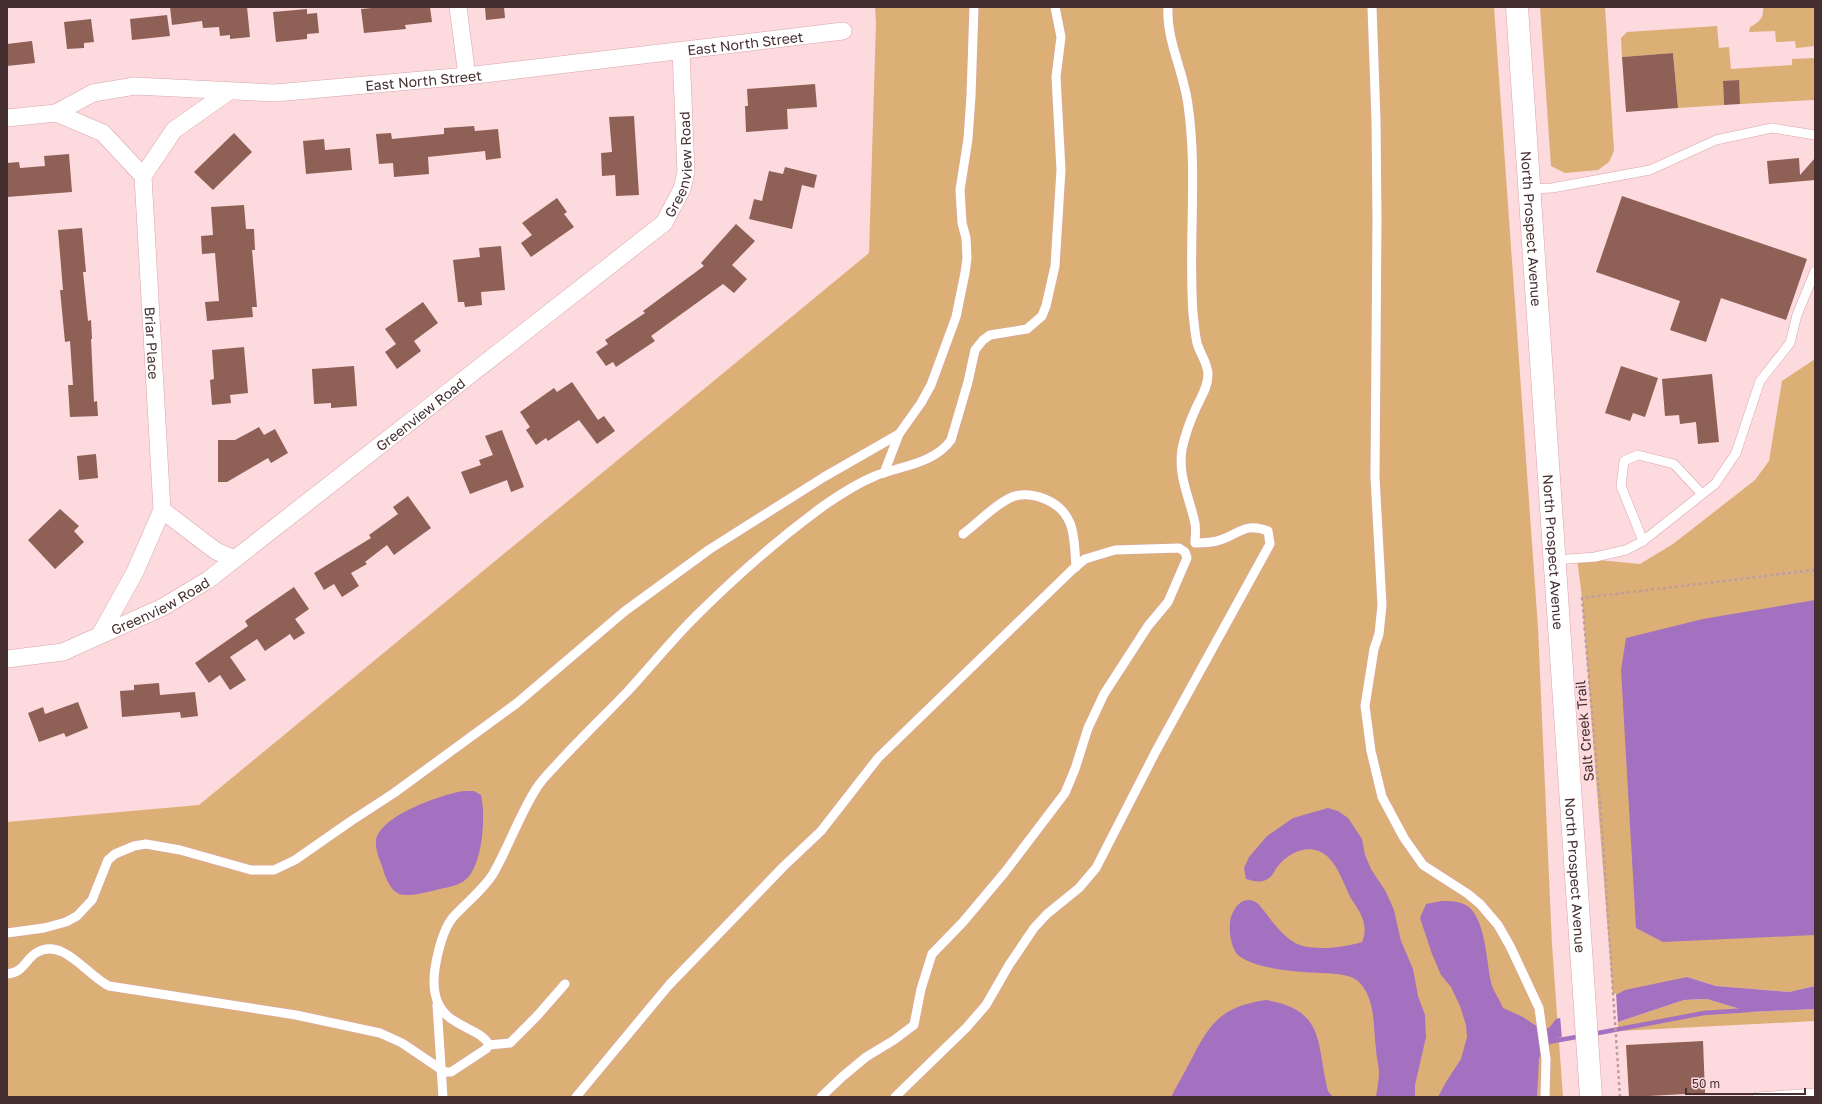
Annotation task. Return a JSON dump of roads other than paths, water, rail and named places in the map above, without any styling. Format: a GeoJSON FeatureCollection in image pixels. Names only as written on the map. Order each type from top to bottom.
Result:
{"type":"FeatureCollection","features":[{"type":"Feature","properties":{"kind":"main road","name":"North Prospect Avenue"},"geometry":{"type":"LineString","coordinates":[[1517,7],[1591,1097]]}},
{"type":"Feature","properties":{"kind":"street"},"geometry":{"type":"LineString","coordinates":[[458,7],[467,76]]}},
{"type":"Feature","properties":{"kind":"street","name":"East North Street"},"geometry":{"type":"LineString","coordinates":[[7,118],[56,113],[93,93],[135,86],[228,92],[275,93],[467,76],[843,31]]}},
{"type":"Feature","properties":{"kind":"street","name":"Greenview Road"},"geometry":{"type":"LineString","coordinates":[[7,659],[63,652],[163,607],[208,580],[664,223],[682,189],[686,172],[681,50]]}},
{"type":"Feature","properties":{"kind":"street"},"geometry":{"type":"LineString","coordinates":[[56,113],[103,134],[143,176],[174,130],[228,92]]}},
{"type":"Feature","properties":{"kind":"street","name":"Briar Place"},"geometry":{"type":"LineString","coordinates":[[100,635],[135,572],[162,510],[143,176]]}},
{"type":"Feature","properties":{"kind":"street"},"geometry":{"type":"LineString","coordinates":[[162,510],[216,551],[234,559]]}},
{"type":"Feature","properties":{"kind":"lane"},"geometry":{"type":"LineString","coordinates":[[884,473],[899,434],[921,403],[931,385],[956,316],[964,280],[967,258],[960,190],[968,139],[971,103],[974,7]]}},
{"type":"Feature","properties":{"kind":"lane"},"geometry":{"type":"LineString","coordinates":[[489,1045],[486,1040],[462,1026],[442,1011],[434,992],[434,974],[446,929],[453,916],[471,900],[492,874],[520,815],[537,787],[627,692],[693,619],[733,580],[794,527],[824,505],[859,483],[935,456],[947,446],[951,440],[976,350],[983,340],[990,335],[1027,329],[1042,316],[1054,266],[1061,187],[1061,138],[1056,63],[1061,37],[1055,7]]}},
{"type":"Feature","properties":{"kind":"lane"},"geometry":{"type":"LineString","coordinates":[[1168,7],[1167,15],[1173,47],[1188,104],[1193,165],[1193,314],[1197,344],[1206,364],[1208,374],[1208,383],[1192,418],[1183,446],[1181,461],[1183,484],[1195,524],[1195,543]]}},
{"type":"Feature","properties":{"kind":"lane"},"geometry":{"type":"LineString","coordinates":[[1372,7],[1376,120],[1377,212],[1375,477],[1382,606],[1379,634],[1374,649],[1365,706],[1371,751],[1382,797],[1404,838],[1423,865],[1468,894],[1480,904],[1498,925],[1539,1008],[1546,1059],[1546,1097]]}},
{"type":"Feature","properties":{"kind":"lane"},"geometry":{"type":"LineString","coordinates":[[1530,189],[1552,188],[1650,170],[1716,140],[1772,128],[1815,136]]}},
{"type":"Feature","properties":{"kind":"lane"},"geometry":{"type":"LineString","coordinates":[[1555,560],[1610,555],[1626,550],[1643,541],[1715,484],[1736,453],[1760,381],[1790,343],[1797,315],[1815,271]]}},
{"type":"Feature","properties":{"kind":"lane"},"geometry":{"type":"LineString","coordinates":[[7,934],[44,928],[66,922],[77,916],[92,900],[108,860],[115,854],[134,846],[146,844],[180,850],[251,870],[274,870],[295,860],[394,793],[517,703],[625,611],[710,549],[824,476],[899,434]]}},
{"type":"Feature","properties":{"kind":"lane"},"geometry":{"type":"LineString","coordinates":[[1643,541],[1621,486],[1624,462],[1638,455],[1674,464],[1702,494]]}},
{"type":"Feature","properties":{"kind":"lane"},"geometry":{"type":"LineString","coordinates":[[963,534],[990,512],[1011,498],[1028,495],[1040,497],[1059,506],[1066,513],[1074,537],[1076,567]]}},
{"type":"Feature","properties":{"kind":"lane"},"geometry":{"type":"LineString","coordinates":[[895,1097],[966,1028],[986,1005],[1009,965],[1034,928],[1047,914],[1079,888],[1096,868],[1156,751],[1270,544],[1268,531],[1250,528],[1239,530],[1221,540],[1208,543],[1195,543],[1185,552]]}},
{"type":"Feature","properties":{"kind":"lane"},"geometry":{"type":"LineString","coordinates":[[576,1097],[668,985],[783,867],[822,831],[878,758],[1076,567],[1085,559],[1115,550],[1170,547],[1180,548],[1185,552],[1187,558],[1168,602],[1148,626],[1104,694],[1088,728],[1075,769],[1065,793],[995,884],[963,922],[932,954],[921,989],[914,1025],[894,1040],[866,1057],[821,1097]]}},
{"type":"Feature","properties":{"kind":"lane"},"geometry":{"type":"LineString","coordinates":[[7,974],[16,973],[36,953],[45,950],[57,950],[66,953],[93,977],[109,986],[296,1015],[380,1033],[402,1043],[442,1070],[451,1072],[486,1049],[489,1045],[510,1043],[537,1016],[565,984]]}},
{"type":"Feature","properties":{"kind":"lane"},"geometry":{"type":"LineString","coordinates":[[437,1002],[444,1097]]}},
{"type":"Feature","properties":{"kind":"lane"},"geometry":{"type":"LineString","coordinates":[[1757,1097],[1815,1093]]}},
{"type":"Feature","properties":{"kind":"waterway"},"geometry":{"type":"LineString","coordinates":[[1593,1034],[1704,1013],[1749,1010]]}},
{"type":"Feature","properties":{"kind":"waterway"},"geometry":{"type":"LineString","coordinates":[[1548,1042],[1582,1036]]}}]}
